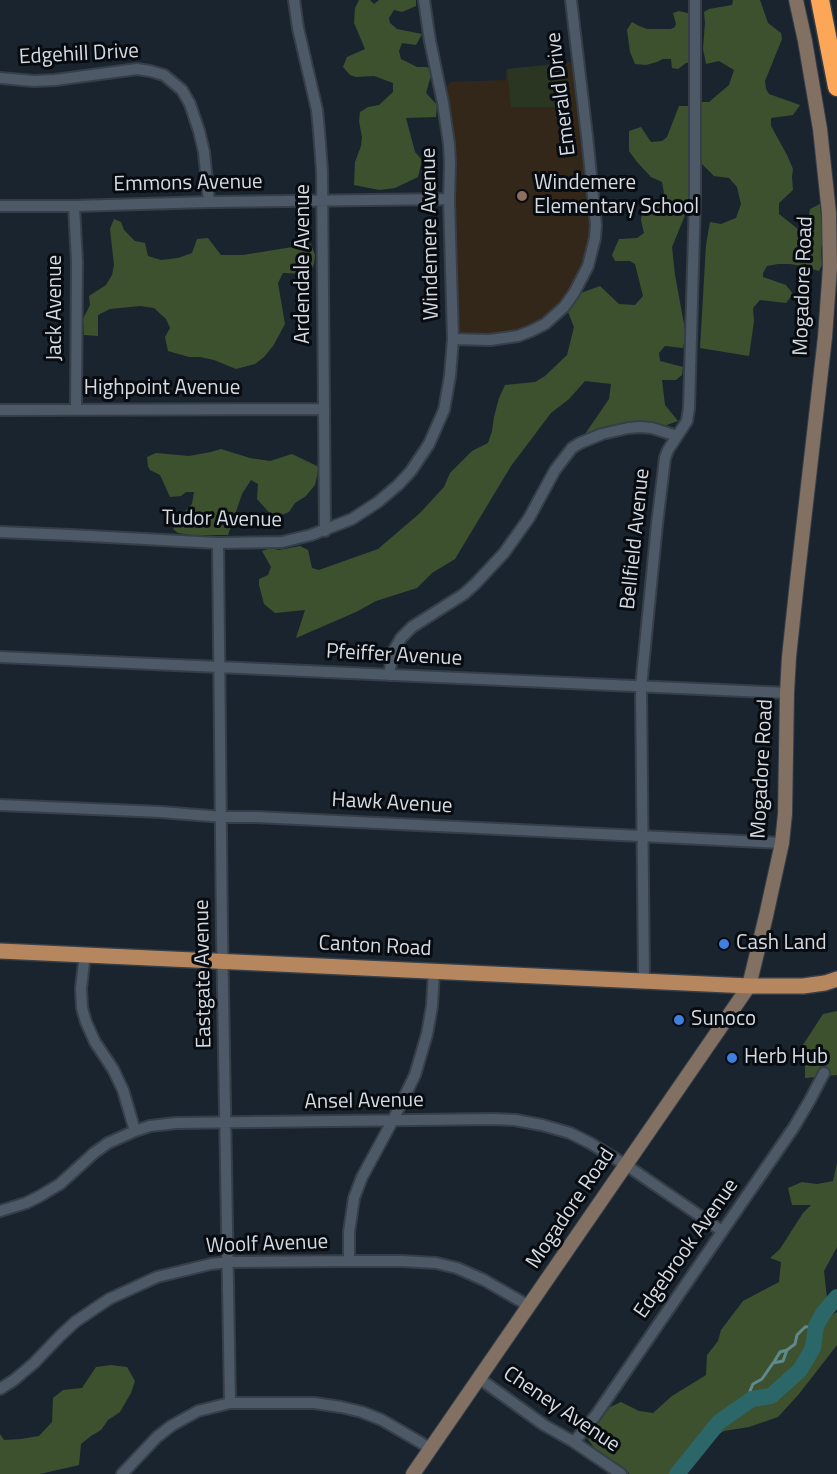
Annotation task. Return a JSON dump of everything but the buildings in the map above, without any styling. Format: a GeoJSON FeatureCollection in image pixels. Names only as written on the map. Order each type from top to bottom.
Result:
{"type":"FeatureCollection","features":[{"type":"Feature","properties":{"kind":"highway"},"geometry":{"type":"LineString","coordinates":[[820,0],[837,87]]}},
{"type":"Feature","properties":{"kind":"main road","name":"Canton Road"},"geometry":{"type":"LineString","coordinates":[[0,951],[748,986],[803,986],[837,979]]}},
{"type":"Feature","properties":{"kind":"street","name":"Ardendale Avenue"},"geometry":{"type":"LineString","coordinates":[[294,0],[320,130],[323,201],[323,409],[326,531]]}},
{"type":"Feature","properties":{"kind":"street","name":"Windemere Avenue"},"geometry":{"type":"LineString","coordinates":[[418,462],[444,410],[453,339],[449,144],[424,0]]}},
{"type":"Feature","properties":{"kind":"street","name":"Emerald Drive"},"geometry":{"type":"LineString","coordinates":[[453,339],[497,339],[518,336],[545,324],[564,307],[588,266],[596,225],[571,0]]}},
{"type":"Feature","properties":{"kind":"street","name":"Bellfield Avenue"},"geometry":{"type":"LineString","coordinates":[[644,980],[641,687],[665,459],[668,450],[687,421],[689,408],[695,197],[695,0]]}},
{"type":"Feature","properties":{"kind":"street","name":"Mogadore Road"},"geometry":{"type":"LineString","coordinates":[[413,1474],[748,986],[782,843],[785,814],[787,693],[797,582],[825,337],[830,267],[828,204],[820,129],[796,0]]}},
{"type":"Feature","properties":{"kind":"street","name":"Edgehill Drive"},"geometry":{"type":"LineString","coordinates":[[0,78],[55,80],[136,69],[164,75],[182,90],[190,104],[204,152],[209,202]]}},
{"type":"Feature","properties":{"kind":"street","name":"Emmons Avenue"},"geometry":{"type":"LineString","coordinates":[[0,206],[449,199]]}},
{"type":"Feature","properties":{"kind":"street","name":"Jack Avenue"},"geometry":{"type":"LineString","coordinates":[[74,206],[76,409]]}},
{"type":"Feature","properties":{"kind":"street","name":"Highpoint Avenue"},"geometry":{"type":"LineString","coordinates":[[0,410],[323,409]]}},
{"type":"Feature","properties":{"kind":"street"},"geometry":{"type":"LineString","coordinates":[[389,675],[393,652],[401,638],[412,627],[464,594],[504,553],[529,518],[555,470],[572,448],[602,434],[628,428],[652,428],[677,436]]}},
{"type":"Feature","properties":{"kind":"street","name":"Tudor Avenue"},"geometry":{"type":"LineString","coordinates":[[0,532],[219,543],[296,540],[326,531],[352,519],[398,485],[418,462]]}},
{"type":"Feature","properties":{"kind":"street","name":"Eastgate Avenue"},"geometry":{"type":"LineString","coordinates":[[219,543],[230,1403]]}},
{"type":"Feature","properties":{"kind":"street","name":"Pfeiffer Avenue"},"geometry":{"type":"LineString","coordinates":[[0,657],[787,693]]}},
{"type":"Feature","properties":{"kind":"street","name":"Hawk Avenue"},"geometry":{"type":"LineString","coordinates":[[0,805],[782,843]]}},
{"type":"Feature","properties":{"kind":"street"},"geometry":{"type":"LineString","coordinates":[[85,954],[81,988],[82,1008],[95,1042],[123,1090],[135,1131]]}},
{"type":"Feature","properties":{"kind":"street"},"geometry":{"type":"LineString","coordinates":[[349,1261],[349,1232],[354,1198],[409,1088],[422,1054],[432,1006],[434,970]]}},
{"type":"Feature","properties":{"kind":"street","name":"Edgebrook Avenue"},"geometry":{"type":"LineString","coordinates":[[574,1442],[596,1415],[794,1127],[824,1073]]}},
{"type":"Feature","properties":{"kind":"street","name":"Ansel Avenue"},"geometry":{"type":"LineString","coordinates":[[0,1211],[26,1203],[60,1184],[108,1143],[135,1131],[162,1124],[494,1119],[528,1122],[570,1133],[626,1166],[722,1232]]}},
{"type":"Feature","properties":{"kind":"street","name":"Woolf Avenue"},"geometry":{"type":"LineString","coordinates":[[0,1389],[34,1363],[75,1322],[109,1299],[157,1277],[228,1262],[422,1262],[450,1266],[484,1280],[529,1306]]}},
{"type":"Feature","properties":{"kind":"street","name":"Cheney Avenue"},"geometry":{"type":"LineString","coordinates":[[480,1379],[544,1425],[621,1474]]}},
{"type":"Feature","properties":{"kind":"street"},"geometry":{"type":"LineString","coordinates":[[122,1474],[157,1437],[171,1426],[198,1411],[230,1403],[314,1403],[341,1407],[382,1420],[430,1448]]}},
{"type":"Feature","properties":{"kind":"shaded area","name":"Windemere Elementary School"},"geometry":{"type":"Polygon","coordinates":[[[572,62],[589,207],[590,234],[585,263],[569,292],[549,315],[527,328],[502,334],[457,334],[456,165],[446,87],[451,82],[506,80],[506,71],[572,62]]]}},
{"type":"Feature","properties":{"kind":"green space"},"geometry":{"type":"Polygon","coordinates":[[[359,0],[370,0],[374,4],[379,0],[416,0],[416,6],[402,12],[394,10],[389,18],[390,23],[397,29],[422,34],[416,45],[402,43],[399,51],[401,59],[417,67],[427,67],[432,72],[426,93],[437,105],[436,117],[406,118],[415,152],[422,160],[418,177],[395,188],[379,190],[354,185],[355,162],[362,137],[360,112],[368,107],[379,105],[393,92],[393,83],[374,76],[356,77],[350,75],[343,67],[347,57],[365,49],[354,23],[355,8],[359,0]]]}},
{"type":"Feature","properties":{"kind":"green space"},"geometry":{"type":"Polygon","coordinates":[[[733,0],[760,0],[768,23],[781,33],[782,39],[765,81],[766,89],[769,94],[800,105],[793,115],[771,118],[771,126],[793,169],[793,190],[779,203],[779,214],[799,230],[808,222],[810,209],[820,204],[823,238],[822,265],[819,271],[790,264],[767,266],[763,277],[786,285],[793,294],[786,303],[760,300],[753,308],[754,321],[749,356],[700,348],[706,245],[710,222],[721,224],[736,218],[741,204],[737,187],[729,178],[714,176],[702,164],[702,102],[709,102],[729,85],[734,70],[719,61],[706,64],[703,49],[704,12],[732,5],[733,0]]]}},
{"type":"Feature","properties":{"kind":"green space"},"geometry":{"type":"Polygon","coordinates":[[[679,11],[692,14],[692,62],[678,69],[672,68],[671,59],[663,59],[646,65],[635,64],[630,52],[627,30],[632,22],[647,29],[671,29],[676,24],[673,13],[679,11]]]}},
{"type":"Feature","properties":{"kind":"green space"},"geometry":{"type":"Polygon","coordinates":[[[565,63],[569,107],[511,107],[507,69],[565,63]]]}},
{"type":"Feature","properties":{"kind":"green space"},"geometry":{"type":"Polygon","coordinates":[[[679,106],[688,106],[691,117],[690,203],[672,247],[686,335],[683,348],[665,346],[659,353],[660,361],[683,367],[682,375],[676,380],[662,380],[665,405],[678,421],[661,427],[583,437],[609,399],[611,384],[585,381],[569,399],[551,413],[511,466],[455,559],[432,573],[417,588],[376,601],[296,638],[305,610],[275,613],[264,604],[259,579],[268,575],[271,567],[262,551],[270,548],[279,550],[300,546],[308,550],[312,568],[319,570],[378,549],[420,513],[444,487],[450,473],[472,451],[488,443],[499,398],[505,385],[535,382],[545,376],[567,355],[574,327],[568,312],[578,294],[600,286],[619,304],[635,305],[643,296],[635,264],[630,261],[615,261],[612,255],[619,239],[637,238],[644,233],[641,220],[643,203],[650,200],[659,202],[664,193],[662,182],[651,177],[629,151],[629,131],[641,127],[651,142],[662,141],[667,137],[679,106]]]}},
{"type":"Feature","properties":{"kind":"green space"},"geometry":{"type":"Polygon","coordinates":[[[114,219],[121,222],[124,230],[135,241],[145,243],[148,256],[161,260],[192,253],[197,239],[208,238],[221,255],[243,255],[311,244],[315,255],[314,264],[309,274],[283,273],[278,283],[285,324],[273,346],[255,364],[236,369],[214,360],[189,357],[168,351],[165,337],[170,328],[166,319],[154,308],[140,306],[110,309],[98,315],[98,336],[84,335],[83,319],[90,305],[89,296],[106,285],[112,275],[114,265],[110,229],[114,219]]]}},
{"type":"Feature","properties":{"kind":"green space"},"geometry":{"type":"Polygon","coordinates":[[[221,449],[250,458],[270,461],[292,454],[319,467],[315,485],[306,496],[295,503],[289,512],[274,518],[257,499],[258,484],[251,480],[242,494],[228,535],[178,533],[173,529],[181,515],[192,504],[194,492],[170,497],[160,475],[150,470],[147,457],[156,453],[189,456],[221,449]]]}},
{"type":"Feature","properties":{"kind":"green space"},"geometry":{"type":"Polygon","coordinates":[[[837,1011],[837,1075],[805,1078],[801,1048],[823,1014],[837,1011]]]}},
{"type":"Feature","properties":{"kind":"green space"},"geometry":{"type":"Polygon","coordinates":[[[837,1163],[837,1247],[824,1271],[829,1316],[837,1312],[837,1345],[799,1394],[778,1417],[749,1427],[724,1431],[699,1446],[677,1474],[630,1474],[596,1450],[586,1437],[610,1407],[621,1402],[639,1411],[653,1413],[672,1396],[706,1375],[707,1355],[718,1341],[721,1330],[743,1301],[779,1282],[781,1262],[770,1258],[780,1249],[803,1213],[811,1205],[792,1205],[788,1188],[802,1182],[817,1184],[833,1181],[837,1163]]]}},
{"type":"Feature","properties":{"kind":"green space"},"geometry":{"type":"Polygon","coordinates":[[[111,1365],[127,1367],[135,1381],[120,1412],[108,1420],[101,1430],[81,1444],[79,1465],[40,1474],[0,1474],[0,1434],[4,1440],[39,1436],[52,1422],[53,1398],[63,1390],[82,1388],[96,1367],[111,1365]]]}},
{"type":"Feature","properties":{"kind":"waterway"},"geometry":{"type":"LineString","coordinates":[[677,1474],[719,1422],[752,1399],[771,1396],[800,1370],[813,1348],[816,1326],[837,1297]]}},
{"type":"Feature","properties":{"kind":"waterway"},"geometry":{"type":"LineString","coordinates":[[752,1399],[750,1391],[753,1384],[762,1379],[773,1363],[783,1361],[787,1350],[795,1344],[797,1335],[805,1327],[816,1326]]}},
{"type":"Feature","properties":{"kind":"waterway"},"geometry":{"type":"LineString","coordinates":[[774,1362],[780,1352],[787,1350]]}},
{"type":"Feature","properties":{"kind":"place","name":"Windemere Elementary School"},"geometry":{"type":"Point","coordinates":[522,196]}},
{"type":"Feature","properties":{"kind":"place","name":"Cash Land"},"geometry":{"type":"Point","coordinates":[724,944]}},
{"type":"Feature","properties":{"kind":"place","name":"Sunoco"},"geometry":{"type":"Point","coordinates":[679,1020]}},
{"type":"Feature","properties":{"kind":"place","name":"Herb Hub"},"geometry":{"type":"Point","coordinates":[732,1058]}}]}
